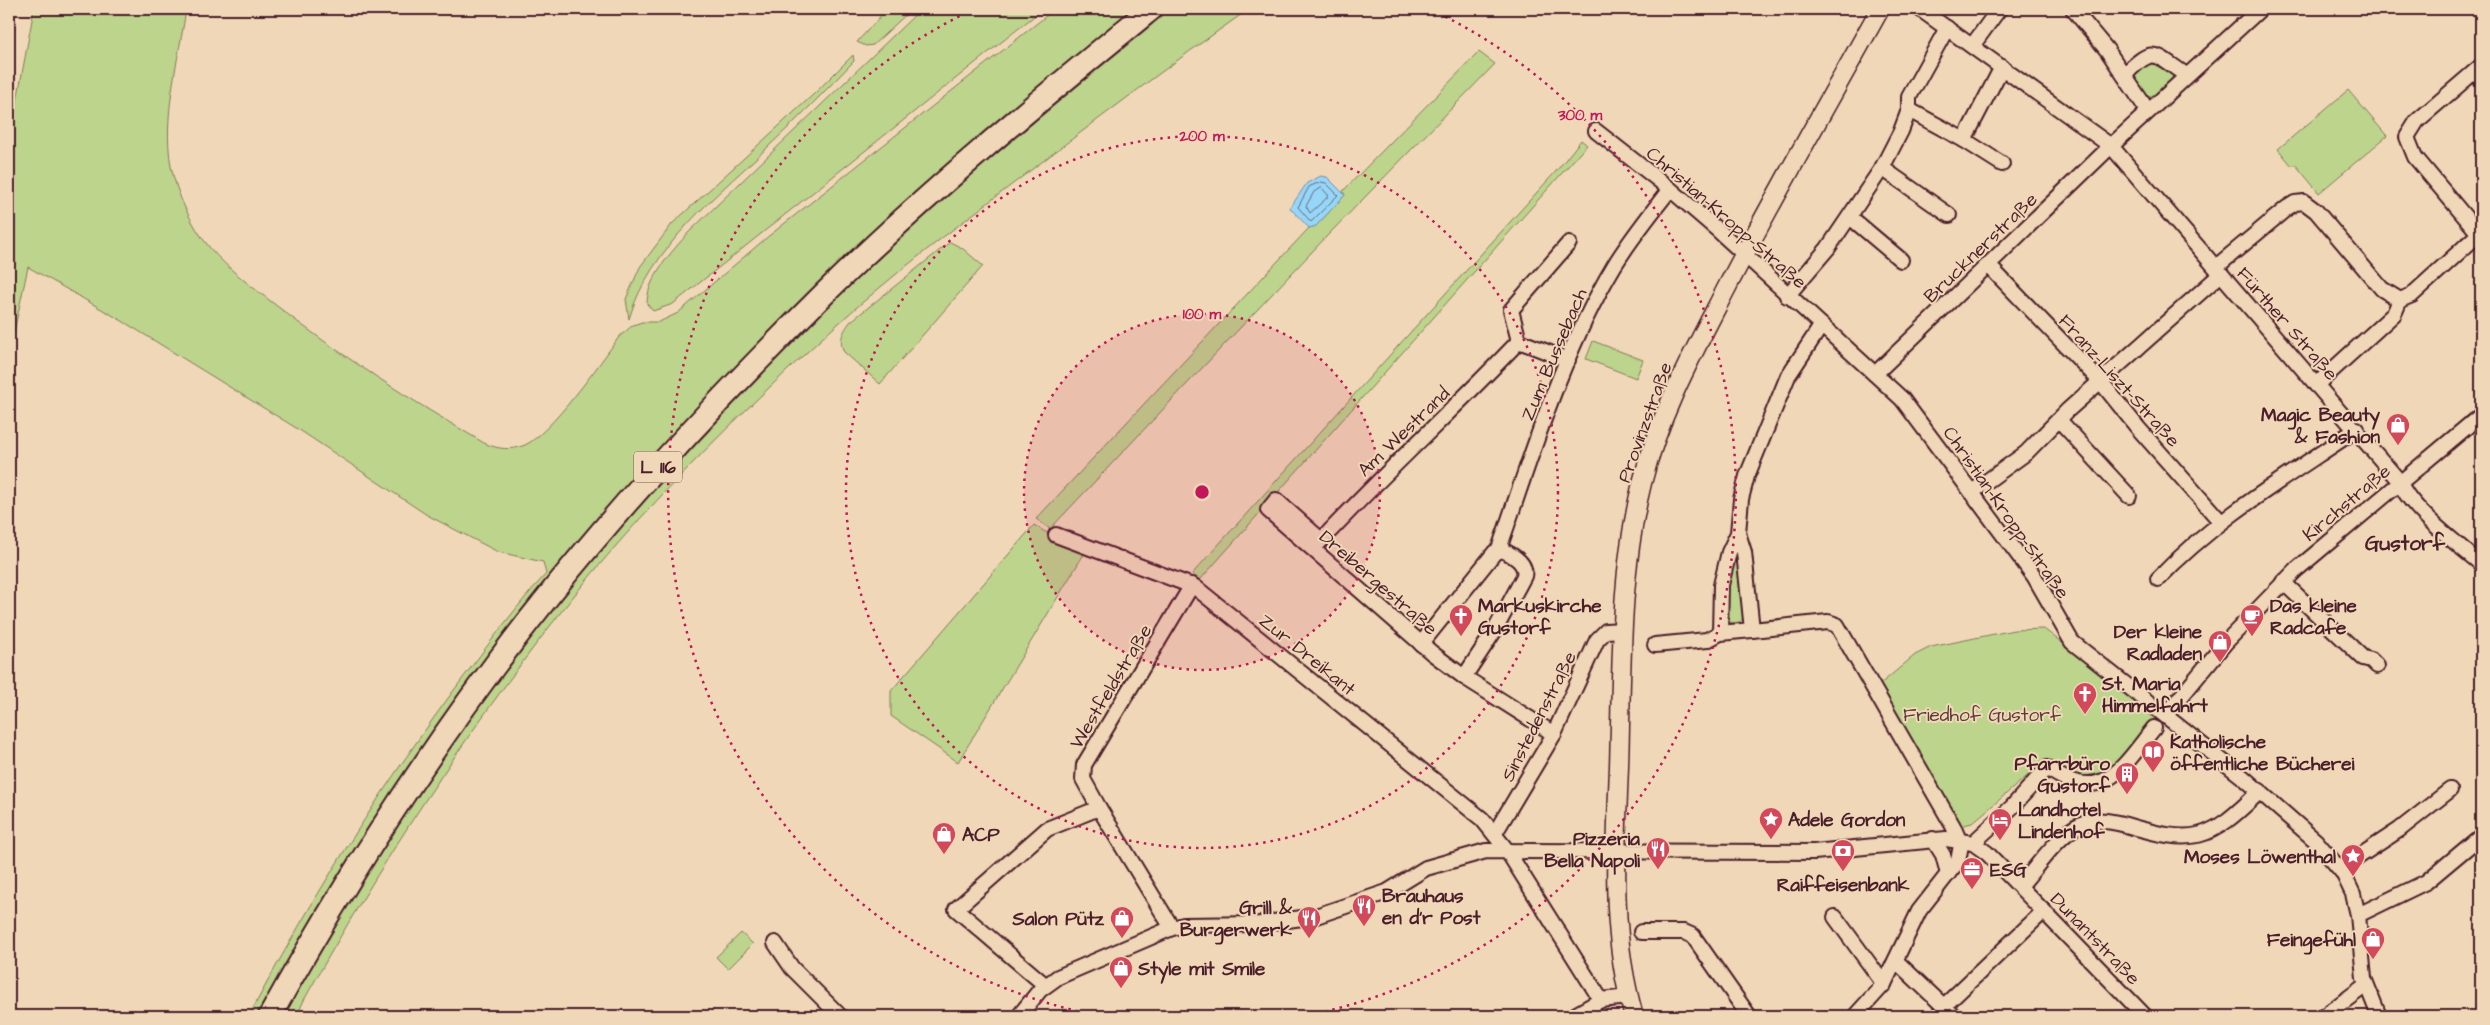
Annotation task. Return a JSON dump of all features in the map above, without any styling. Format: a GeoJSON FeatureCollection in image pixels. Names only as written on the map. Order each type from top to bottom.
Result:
{"type":"FeatureCollection","features":[{"type":"Feature","properties":{"kind":"main road","name":"L 116"},"geometry":{"type":"LineString","coordinates":[[270,1016],[350,878],[430,756],[534,614],[622,508],[697,424],[827,292],[966,164],[1151,9]]}},
{"type":"Feature","properties":{"kind":"street","name":"Provinzstraße"},"geometry":{"type":"LineString","coordinates":[[1634,1016],[1621,960],[1617,920],[1622,630],[1632,529],[1649,458],[1678,384],[1744,255],[1880,9]]}},
{"type":"Feature","properties":{"kind":"street","name":"Fürther Straße"},"geometry":{"type":"LineString","coordinates":[[1920,9],[2111,146],[2356,429],[2400,482],[2403,490],[2430,519],[2481,564]]}},
{"type":"Feature","properties":{"kind":"street"},"geometry":{"type":"LineString","coordinates":[[1972,46],[1999,9]]}},
{"type":"Feature","properties":{"kind":"street"},"geometry":{"type":"LineString","coordinates":[[2073,9],[2099,38],[2148,111]]}},
{"type":"Feature","properties":{"kind":"street"},"geometry":{"type":"LineString","coordinates":[[2111,146],[2186,75],[2260,9]]}},
{"type":"Feature","properties":{"kind":"street"},"geometry":{"type":"LineString","coordinates":[[1787,296],[1824,253],[1882,168],[1898,139],[1909,110],[1908,101],[1911,92],[1947,28]]}},
{"type":"Feature","properties":{"kind":"street"},"geometry":{"type":"LineString","coordinates":[[2124,75],[2142,57],[2151,54],[2160,57],[2186,75]]}},
{"type":"Feature","properties":{"kind":"street"},"geometry":{"type":"LineString","coordinates":[[2316,385],[2394,314],[2400,300],[2412,295],[2481,234],[2415,157],[2407,138],[2417,121],[2481,66]]}},
{"type":"Feature","properties":{"kind":"street"},"geometry":{"type":"LineString","coordinates":[[1964,140],[2002,67]]}},
{"type":"Feature","properties":{"kind":"street"},"geometry":{"type":"LineString","coordinates":[[1909,110],[1964,140],[2002,164]]}},
{"type":"Feature","properties":{"kind":"street","name":"Christian-Kropp-Straße"},"geometry":{"type":"LineString","coordinates":[[1596,131],[1670,189],[1724,235],[1787,296],[1875,374],[1906,405],[2043,590],[2064,632],[2072,642],[2260,790],[2302,826],[2340,869],[2350,887],[2358,915],[2366,984],[2379,1016]]}},
{"type":"Feature","properties":{"kind":"street","name":"Brucknerstraße"},"geometry":{"type":"LineString","coordinates":[[1875,374],[1989,266],[2111,146]]}},
{"type":"Feature","properties":{"kind":"street"},"geometry":{"type":"LineString","coordinates":[[1882,168],[1949,215]]}},
{"type":"Feature","properties":{"kind":"street","name":"Zum Bussebach"},"geometry":{"type":"LineString","coordinates":[[1499,549],[1536,441],[1568,360],[1615,265],[1670,189]]}},
{"type":"Feature","properties":{"kind":"street"},"geometry":{"type":"LineString","coordinates":[[1972,492],[2026,454],[2218,271],[2287,208],[2295,203],[2304,202],[2316,211],[2382,289],[2400,300]]}},
{"type":"Feature","properties":{"kind":"street"},"geometry":{"type":"LineString","coordinates":[[1850,217],[1901,260]]}},
{"type":"Feature","properties":{"kind":"street"},"geometry":{"type":"LineString","coordinates":[[1568,360],[1519,341],[1511,310],[1569,243]]}},
{"type":"Feature","properties":{"kind":"street","name":"Franz-Liszt-Straße"},"geometry":{"type":"LineString","coordinates":[[1989,266],[2101,382],[2138,428],[2221,522]]}},
{"type":"Feature","properties":{"kind":"street"},"geometry":{"type":"LineString","coordinates":[[1720,633],[1721,585],[1729,552],[1738,533],[1741,499],[1759,444],[1788,376],[1821,326]]}},
{"type":"Feature","properties":{"kind":"street","name":"Am Westrand"},"geometry":{"type":"LineString","coordinates":[[1317,545],[1384,473],[1467,396],[1519,341]]}},
{"type":"Feature","properties":{"kind":"street","name":"Kirchstraße"},"geometry":{"type":"LineString","coordinates":[[2166,715],[2228,639],[2283,582],[2320,548],[2481,415]]}},
{"type":"Feature","properties":{"kind":"street"},"geometry":{"type":"LineString","coordinates":[[2060,420],[2129,496]]}},
{"type":"Feature","properties":{"kind":"street"},"geometry":{"type":"LineString","coordinates":[[2158,579],[2174,562],[2221,522],[2356,429]]}},
{"type":"Feature","properties":{"kind":"street"},"geometry":{"type":"LineString","coordinates":[[1738,533],[1744,552],[1752,630]]}},
{"type":"Feature","properties":{"kind":"street","name":"Zur Dreikant"},"geometry":{"type":"LineString","coordinates":[[1056,535],[1192,585],[1474,813],[1495,833],[1506,850]]}},
{"type":"Feature","properties":{"kind":"street","name":"Dreibergestraße"},"geometry":{"type":"LineString","coordinates":[[1317,545],[1421,644],[1464,677],[1554,734]]}},
{"type":"Feature","properties":{"kind":"street"},"geometry":{"type":"LineString","coordinates":[[1421,644],[1499,549],[1520,562],[1524,567],[1524,574],[1495,630],[1464,677]]}},
{"type":"Feature","properties":{"kind":"street"},"geometry":{"type":"LineString","coordinates":[[2283,582],[2363,658],[2371,660],[2378,666]]}},
{"type":"Feature","properties":{"kind":"street","name":"Westfeldstraße"},"geometry":{"type":"LineString","coordinates":[[1099,808],[1085,783],[1083,768],[1192,585]]}},
{"type":"Feature","properties":{"kind":"street"},"geometry":{"type":"LineString","coordinates":[[1655,646],[1707,640],[1720,633],[1830,622],[1836,624],[1966,842]]}},
{"type":"Feature","properties":{"kind":"street","name":"Sinstedenstraße"},"geometry":{"type":"LineString","coordinates":[[1495,833],[1554,734],[1597,640],[1606,632],[1622,630]]}},
{"type":"Feature","properties":{"kind":"street"},"geometry":{"type":"LineString","coordinates":[[1855,1016],[1884,984],[1919,911],[1960,858],[1966,842],[2016,803],[2047,768],[2072,783],[2084,786],[2097,784],[2119,770],[2154,728]]}},
{"type":"Feature","properties":{"kind":"street"},"geometry":{"type":"LineString","coordinates":[[2020,886],[2066,834],[2082,824],[2106,821],[2185,838],[2212,831],[2237,812],[2260,790]]}},
{"type":"Feature","properties":{"kind":"street"},"geometry":{"type":"LineString","coordinates":[[2340,869],[2399,830],[2450,790]]}},
{"type":"Feature","properties":{"kind":"street"},"geometry":{"type":"LineString","coordinates":[[1045,985],[956,908],[1048,829],[1099,808],[1172,928]]}},
{"type":"Feature","properties":{"kind":"street"},"geometry":{"type":"LineString","coordinates":[[2358,915],[2426,882],[2481,836]]}},
{"type":"Feature","properties":{"kind":"street"},"geometry":{"type":"LineString","coordinates":[[1019,1016],[1045,985],[1072,970],[1172,928],[1184,925],[1260,924],[1302,919],[1387,892],[1426,868],[1470,854],[1506,850],[1814,852],[1933,839],[1966,842]]}},
{"type":"Feature","properties":{"kind":"street"},"geometry":{"type":"LineString","coordinates":[[1933,839],[1943,855],[1948,874]]}},
{"type":"Feature","properties":{"kind":"street","name":"Dunantstraße"},"geometry":{"type":"LineString","coordinates":[[1966,842],[1987,853],[2145,1016]]}},
{"type":"Feature","properties":{"kind":"street"},"geometry":{"type":"LineString","coordinates":[[1506,850],[1601,1000]]}},
{"type":"Feature","properties":{"kind":"street"},"geometry":{"type":"LineString","coordinates":[[1896,961],[1949,1011],[2044,912]]}},
{"type":"Feature","properties":{"kind":"street"},"geometry":{"type":"LineString","coordinates":[[1834,917],[1884,984]]}},
{"type":"Feature","properties":{"kind":"street"},"geometry":{"type":"LineString","coordinates":[[1641,932],[1679,931],[1693,936],[1749,1016]]}},
{"type":"Feature","properties":{"kind":"street"},"geometry":{"type":"LineString","coordinates":[[775,943],[792,968],[840,1016]]}},
{"type":"Feature","properties":{"kind":"street"},"geometry":{"type":"LineString","coordinates":[[2324,1016],[2366,984]]}},
{"type":"Feature","properties":{"kind":"street"},"geometry":{"type":"LineString","coordinates":[[1573,1016],[1601,1000],[1629,998]]}},
{"type":"Feature","properties":{"kind":"green space"},"geometry":{"type":"Polygon","coordinates":[[[34,9],[186,9],[172,87],[169,147],[171,166],[181,199],[203,239],[224,263],[248,284],[350,359],[403,394],[484,443],[494,447],[509,449],[525,445],[548,427],[575,396],[619,337],[633,325],[642,322],[659,322],[678,313],[765,239],[1055,9],[1132,9],[976,141],[825,278],[682,424],[614,500],[507,630],[430,736],[358,846],[257,1016],[249,1016],[324,884],[378,798],[466,674],[515,610],[546,574],[543,562],[498,552],[427,515],[301,431],[124,322],[28,267],[9,355],[9,144],[34,9]]]}},
{"type":"Feature","properties":{"kind":"green space"},"geometry":{"type":"Polygon","coordinates":[[[887,9],[912,9],[873,45],[866,46],[857,42],[887,9]]]}},
{"type":"Feature","properties":{"kind":"green space"},"geometry":{"type":"Polygon","coordinates":[[[921,9],[1043,9],[673,304],[653,311],[647,304],[651,284],[668,256],[689,232],[921,9]]]}},
{"type":"Feature","properties":{"kind":"green space"},"geometry":{"type":"Polygon","coordinates":[[[1168,9],[1249,9],[967,218],[897,273],[794,364],[724,431],[656,501],[623,537],[561,612],[491,705],[393,850],[333,949],[297,1016],[283,1016],[358,887],[439,762],[482,701],[572,583],[682,454],[747,386],[883,255],[1024,130],[1168,9]]]}},
{"type":"Feature","properties":{"kind":"green space"},"geometry":{"type":"Polygon","coordinates":[[[1479,52],[1495,64],[1326,237],[1050,529],[1036,519],[1309,228],[1316,226],[1345,195],[1343,191],[1479,52]]]}},
{"type":"Feature","properties":{"kind":"green space"},"geometry":{"type":"Polygon","coordinates":[[[853,55],[854,61],[792,124],[709,202],[669,245],[639,293],[629,319],[626,299],[640,267],[672,224],[815,93],[853,55]]]}},
{"type":"Feature","properties":{"kind":"green space"},"geometry":{"type":"Polygon","coordinates":[[[2151,59],[2174,73],[2164,88],[2147,97],[2132,75],[2151,59]]]}},
{"type":"Feature","properties":{"kind":"green space"},"geometry":{"type":"Polygon","coordinates":[[[2348,90],[2387,136],[2319,193],[2295,164],[2292,166],[2278,149],[2348,90]]]}},
{"type":"Feature","properties":{"kind":"green space"},"geometry":{"type":"Polygon","coordinates":[[[1581,140],[1587,145],[1200,580],[1192,574],[1558,169],[1581,140]]]}},
{"type":"Feature","properties":{"kind":"green space"},"geometry":{"type":"Polygon","coordinates":[[[950,242],[962,248],[983,266],[880,384],[844,352],[841,344],[843,333],[850,322],[950,242]]]}},
{"type":"Feature","properties":{"kind":"green space"},"geometry":{"type":"Polygon","coordinates":[[[1593,341],[1643,360],[1636,378],[1586,359],[1593,341]]]}},
{"type":"Feature","properties":{"kind":"green space"},"geometry":{"type":"Polygon","coordinates":[[[1034,525],[1047,533],[1087,549],[958,762],[891,716],[891,691],[1034,525]]]}},
{"type":"Feature","properties":{"kind":"green space"},"geometry":{"type":"Polygon","coordinates":[[[1738,541],[1744,617],[1740,622],[1734,623],[1728,620],[1725,611],[1725,600],[1738,541]]]}},
{"type":"Feature","properties":{"kind":"green space","name":"Friedhof Gustorf"},"geometry":{"type":"Polygon","coordinates":[[[2044,629],[2158,716],[2128,754],[2101,777],[2090,782],[2054,767],[2046,760],[1972,823],[1960,826],[1878,686],[1915,655],[1931,647],[2014,630],[2044,629]]]}},
{"type":"Feature","properties":{"kind":"green space"},"geometry":{"type":"Polygon","coordinates":[[[741,933],[753,944],[728,969],[716,957],[741,933]]]}},
{"type":"Feature","properties":{"kind":"water"},"geometry":{"type":"Polygon","coordinates":[[[1321,176],[1327,177],[1345,195],[1316,226],[1309,228],[1290,208],[1307,183],[1321,176]]]}},
{"type":"Feature","properties":{"kind":"waterway"},"geometry":{"type":"LineString","coordinates":[[615,1016],[623,1011]]}},
{"type":"Feature","properties":{"kind":"place","name":"Magic Beauty & Fashion"},"geometry":{"type":"Point","coordinates":[2398,446]}},
{"type":"Feature","properties":{"kind":"place","name":"Markuskirche Gustorf"},"geometry":{"type":"Point","coordinates":[1461,637]}},
{"type":"Feature","properties":{"kind":"place","name":"Das kleine Radcafe"},"geometry":{"type":"Point","coordinates":[2252,637]}},
{"type":"Feature","properties":{"kind":"place","name":"Der kleine Radladen"},"geometry":{"type":"Point","coordinates":[2220,663]}},
{"type":"Feature","properties":{"kind":"place","name":"St. Maria Himmelfahrt"},"geometry":{"type":"Point","coordinates":[2085,715]}},
{"type":"Feature","properties":{"kind":"place","name":"Katholische öffentliche Bücherei"},"geometry":{"type":"Point","coordinates":[2153,773]}},
{"type":"Feature","properties":{"kind":"place","name":"Pfarrbüro Gustorf"},"geometry":{"type":"Point","coordinates":[2127,795]}},
{"type":"Feature","properties":{"kind":"place","name":"Adele Gordon"},"geometry":{"type":"Point","coordinates":[1771,840]}},
{"type":"Feature","properties":{"kind":"place","name":"Landhotel Lindenhof"},"geometry":{"type":"Point","coordinates":[2000,841]}},
{"type":"Feature","properties":{"kind":"place","name":"ACP"},"geometry":{"type":"Point","coordinates":[944,855]}},
{"type":"Feature","properties":{"kind":"place","name":"Pizzeria Bella Napoli"},"geometry":{"type":"Point","coordinates":[1658,870]}},
{"type":"Feature","properties":{"kind":"place","name":"Raiffeisenbank"},"geometry":{"type":"Point","coordinates":[1843,872]}},
{"type":"Feature","properties":{"kind":"place","name":"Moses Löwenthal"},"geometry":{"type":"Point","coordinates":[2353,877]}},
{"type":"Feature","properties":{"kind":"place","name":"ESG"},"geometry":{"type":"Point","coordinates":[1972,890]}},
{"type":"Feature","properties":{"kind":"place","name":"Brauhaus en d'r Post"},"geometry":{"type":"Point","coordinates":[1364,927]}},
{"type":"Feature","properties":{"kind":"place","name":"Salon Pütz"},"geometry":{"type":"Point","coordinates":[1122,939]}},
{"type":"Feature","properties":{"kind":"place","name":"Grill & Burgerwerk"},"geometry":{"type":"Point","coordinates":[1309,939]}},
{"type":"Feature","properties":{"kind":"place","name":"Feingefühl"},"geometry":{"type":"Point","coordinates":[2373,960]}},
{"type":"Feature","properties":{"kind":"place","name":"Style mit Smile"},"geometry":{"type":"Point","coordinates":[1121,989]}},
{"type":"Feature","properties":{"kind":"district","name":"Gustorf"},"geometry":{"type":"Point","coordinates":[2405,543]}}]}
